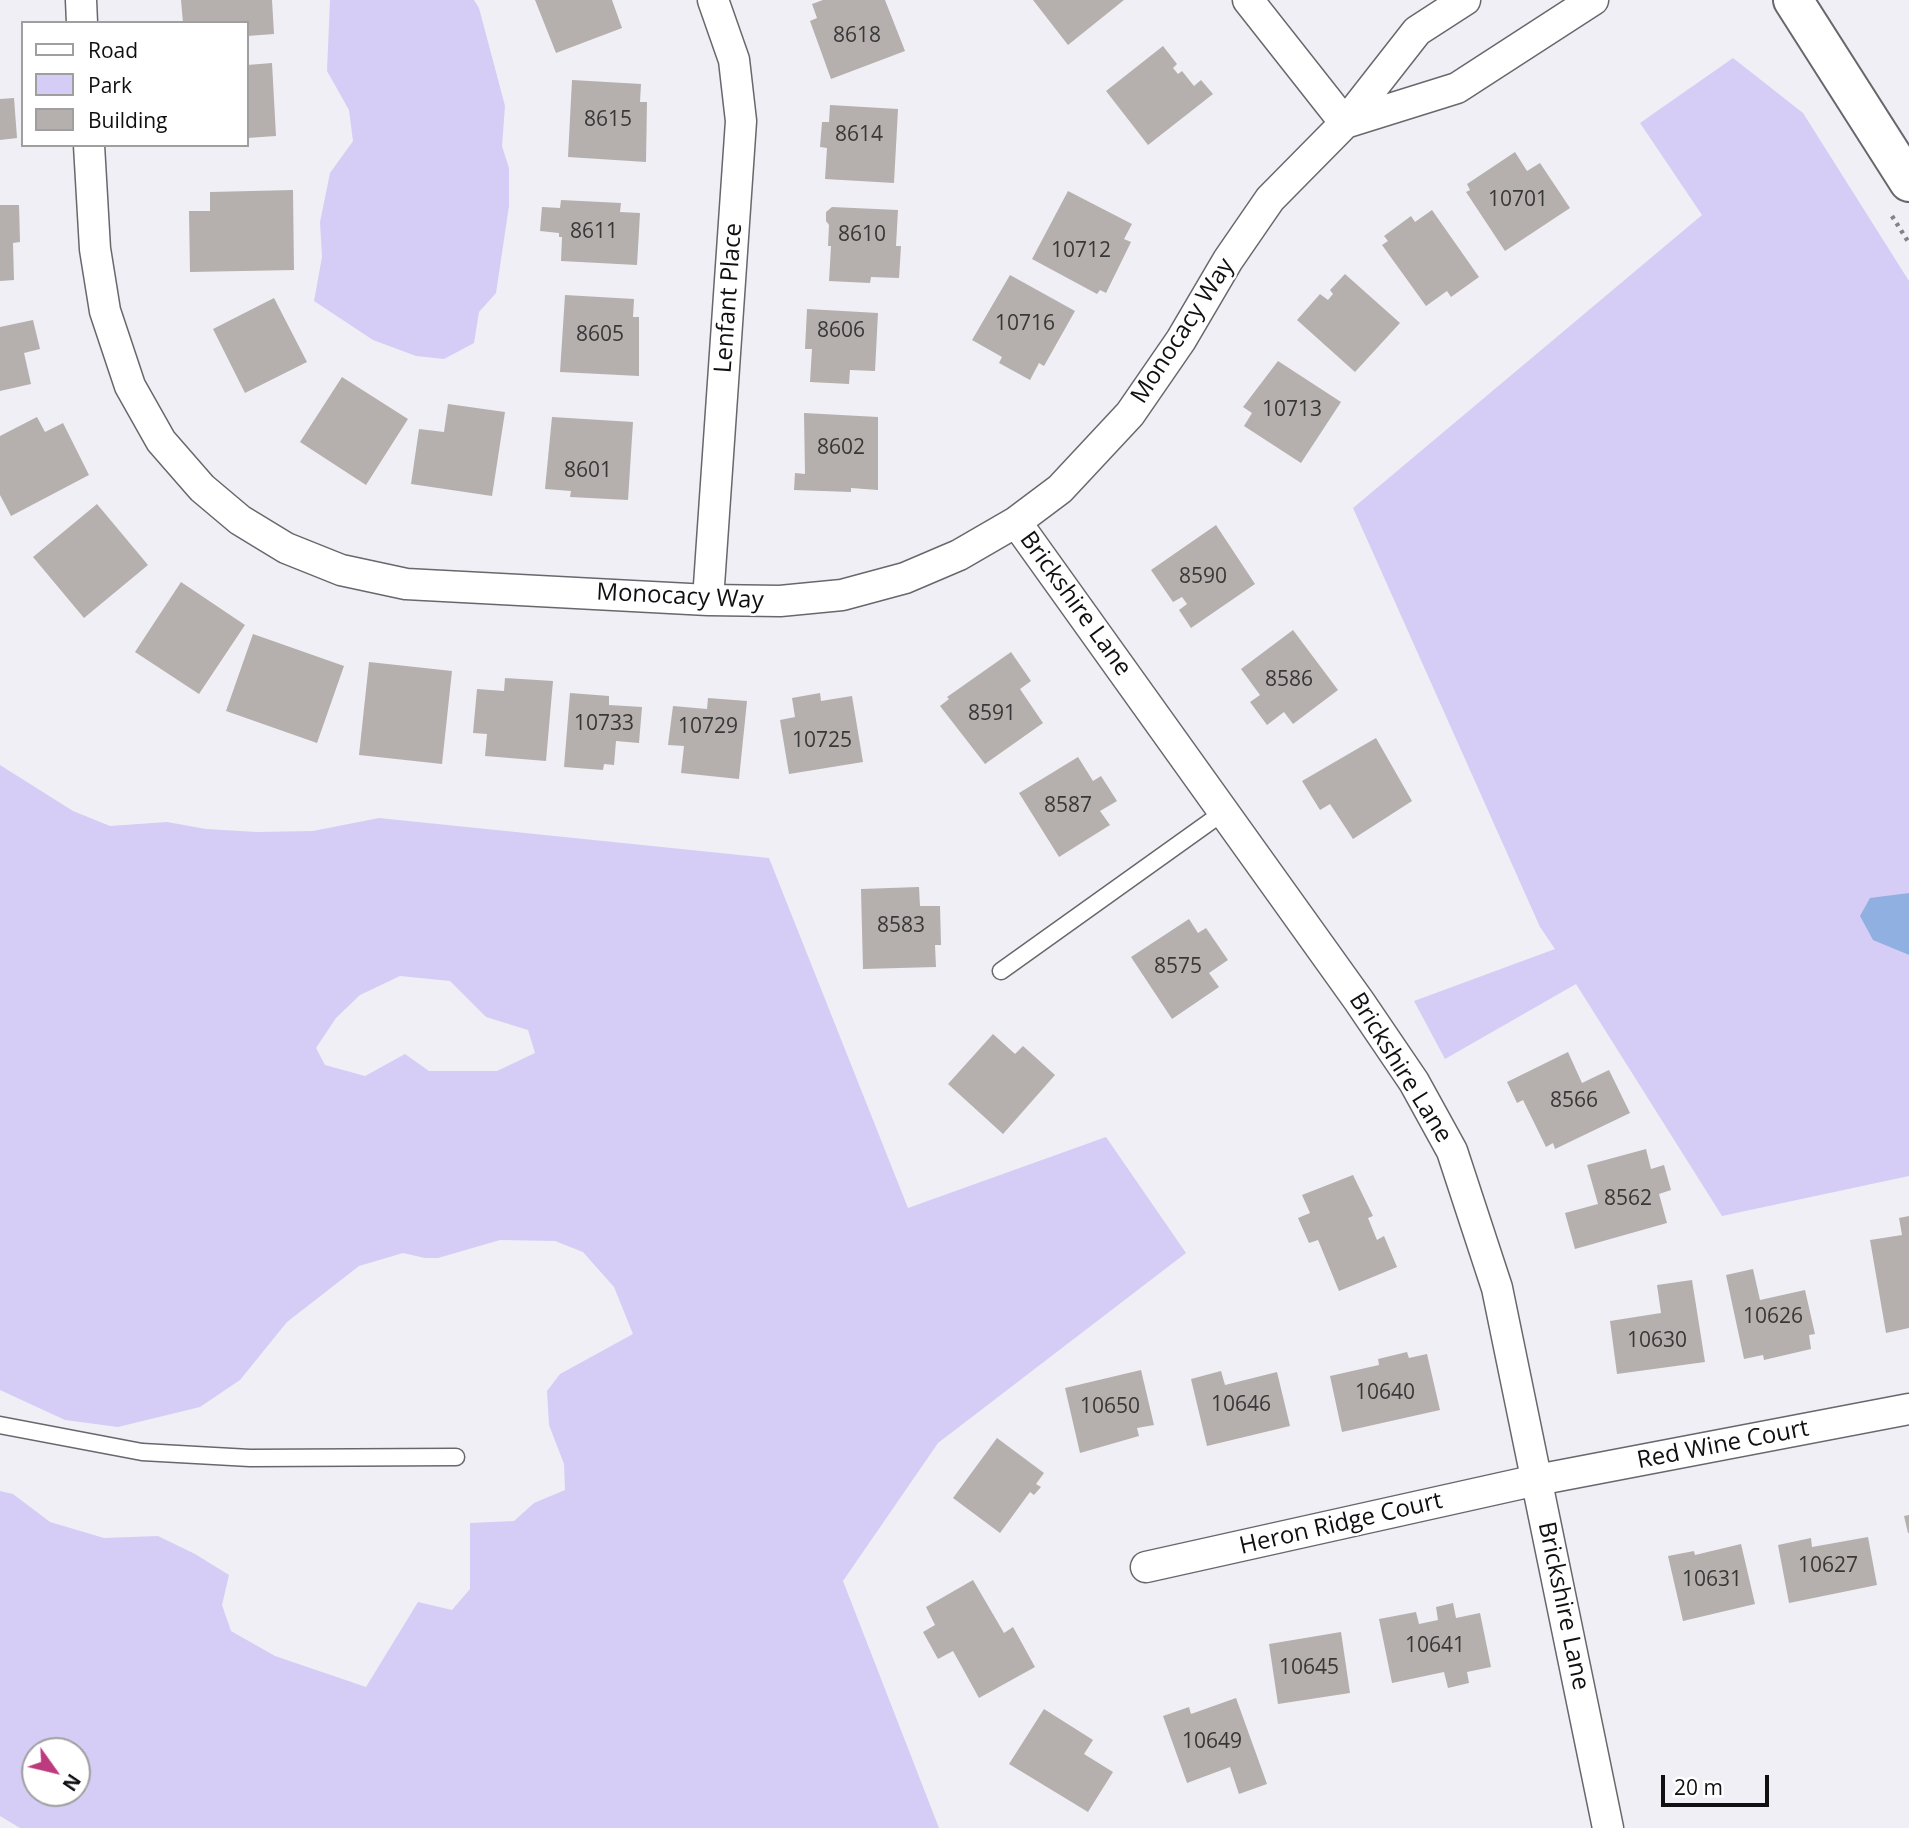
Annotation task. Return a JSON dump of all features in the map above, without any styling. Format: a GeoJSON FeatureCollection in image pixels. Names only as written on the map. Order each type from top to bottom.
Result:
{"type":"FeatureCollection","features":[{"type":"Feature","properties":{"kind":"highway"},"geometry":{"type":"LineString","coordinates":[[1793,0],[1909,182]]}},
{"type":"Feature","properties":{"kind":"street"},"geometry":{"type":"LineString","coordinates":[[81,0],[82,21]]}},
{"type":"Feature","properties":{"kind":"street","name":"Lenfant Place"},"geometry":{"type":"LineString","coordinates":[[708,600],[741,121],[734,60],[713,0]]}},
{"type":"Feature","properties":{"kind":"street"},"geometry":{"type":"LineString","coordinates":[[1248,0],[1345,123]]}},
{"type":"Feature","properties":{"kind":"street","name":"Monocacy Way"},"geometry":{"type":"LineString","coordinates":[[89,147],[95,249],[105,311],[130,386],[162,441],[202,488],[240,520],[286,548],[341,570],[406,584],[708,600],[780,601],[842,595],[905,578],[959,555],[1016,522],[1060,489],[1130,414],[1181,341],[1228,260],[1269,199],[1345,123],[1417,31],[1465,0]]}},
{"type":"Feature","properties":{"kind":"street","name":"Monocacy Way"},"geometry":{"type":"LineString","coordinates":[[1345,123],[1457,88],[1593,0]]}},
{"type":"Feature","properties":{"kind":"street","name":"Brickshire Lane"},"geometry":{"type":"LineString","coordinates":[[1016,522],[1225,811],[1406,1070],[1452,1151],[1497,1288],[1608,1828]]}},
{"type":"Feature","properties":{"kind":"street","name":"Red Wine Court"},"geometry":{"type":"LineString","coordinates":[[1536,1480],[1909,1409]]}},
{"type":"Feature","properties":{"kind":"street","name":"Heron Ridge Court"},"geometry":{"type":"LineString","coordinates":[[1146,1567],[1536,1480]]}},
{"type":"Feature","properties":{"kind":"lane"},"geometry":{"type":"LineString","coordinates":[[1001,971],[1225,811]]}},
{"type":"Feature","properties":{"kind":"lane"},"geometry":{"type":"LineString","coordinates":[[0,1425],[142,1451],[250,1458],[456,1457]]}},
{"type":"Feature","properties":{"kind":"green space"},"geometry":{"type":"Polygon","coordinates":[[[330,0],[474,0],[479,8],[505,106],[502,146],[509,168],[509,206],[496,293],[479,312],[474,343],[444,359],[416,356],[373,340],[314,301],[322,257],[320,222],[330,173],[353,141],[349,110],[327,71],[330,0]]]}},
{"type":"Feature","properties":{"kind":"green space"},"geometry":{"type":"Polygon","coordinates":[[[1733,58],[1803,113],[1909,281],[1909,893],[1901,895],[1873,939],[1909,955],[1909,1176],[1722,1216],[1576,984],[1445,1059],[1414,1001],[1555,949],[1540,927],[1353,508],[1702,215],[1640,123],[1733,58]]]}},
{"type":"Feature","properties":{"kind":"green space"},"geometry":{"type":"Polygon","coordinates":[[[0,765],[73,811],[110,826],[167,822],[206,829],[313,831],[379,818],[769,858],[908,1208],[1106,1137],[1186,1253],[938,1443],[843,1581],[939,1828],[20,1828],[0,1816],[0,1491],[13,1494],[50,1522],[104,1538],[158,1536],[195,1554],[229,1575],[222,1605],[231,1631],[275,1656],[366,1687],[418,1602],[452,1610],[470,1589],[470,1523],[514,1521],[534,1503],[565,1490],[564,1464],[549,1425],[547,1391],[560,1374],[633,1334],[614,1287],[583,1252],[555,1241],[500,1240],[438,1258],[403,1253],[359,1266],[287,1322],[240,1380],[200,1407],[118,1427],[65,1420],[0,1390],[0,765]],[[400,976],[360,995],[336,1018],[316,1048],[325,1065],[365,1076],[405,1054],[429,1071],[497,1071],[535,1053],[528,1030],[486,1017],[450,981],[400,976]]]}},
{"type":"Feature","properties":{"kind":"water"},"geometry":{"type":"Polygon","coordinates":[[[1909,893],[1909,955],[1873,940],[1860,916],[1870,898],[1909,893]]]}},
{"type":"Feature","properties":{"kind":"building"},"geometry":{"type":"Polygon","coordinates":[[[181,0],[272,0],[274,34],[248,36],[248,21],[183,21],[181,0]]]}},
{"type":"Feature","properties":{"kind":"building"},"geometry":{"type":"Polygon","coordinates":[[[535,0],[612,0],[622,28],[556,53],[535,0]]]}},
{"type":"Feature","properties":{"kind":"building"},"geometry":{"type":"Polygon","coordinates":[[[823,0],[885,0],[905,51],[831,79],[810,21],[817,18],[812,4],[823,0]]]}},
{"type":"Feature","properties":{"kind":"building"},"geometry":{"type":"Polygon","coordinates":[[[1033,0],[1124,0],[1068,45],[1033,0]]]}},
{"type":"Feature","properties":{"kind":"building"},"geometry":{"type":"Polygon","coordinates":[[[1163,46],[1177,64],[1173,68],[1178,74],[1182,71],[1194,86],[1201,80],[1213,94],[1148,145],[1106,91],[1163,46]]]}},
{"type":"Feature","properties":{"kind":"building"},"geometry":{"type":"Polygon","coordinates":[[[272,63],[276,136],[248,138],[248,65],[272,63]]]}},
{"type":"Feature","properties":{"kind":"building"},"geometry":{"type":"Polygon","coordinates":[[[572,80],[641,84],[640,102],[647,102],[646,162],[568,157],[572,80]]]}},
{"type":"Feature","properties":{"kind":"building"},"geometry":{"type":"Polygon","coordinates":[[[14,98],[17,138],[0,140],[0,99],[14,98]]]}},
{"type":"Feature","properties":{"kind":"building"},"geometry":{"type":"Polygon","coordinates":[[[830,105],[898,109],[894,183],[825,179],[827,148],[820,147],[822,122],[829,122],[830,105]]]}},
{"type":"Feature","properties":{"kind":"building"},"geometry":{"type":"Polygon","coordinates":[[[1515,152],[1527,171],[1540,163],[1570,208],[1505,251],[1466,192],[1470,190],[1467,184],[1515,152]]]}},
{"type":"Feature","properties":{"kind":"building"},"geometry":{"type":"Polygon","coordinates":[[[293,190],[294,270],[190,272],[189,211],[210,211],[210,192],[293,190]]]}},
{"type":"Feature","properties":{"kind":"building"},"geometry":{"type":"Polygon","coordinates":[[[1068,191],[1132,224],[1124,239],[1131,242],[1106,293],[1100,290],[1097,294],[1032,259],[1068,191]]]}},
{"type":"Feature","properties":{"kind":"building"},"geometry":{"type":"Polygon","coordinates":[[[561,200],[621,203],[620,212],[640,213],[637,265],[561,261],[562,237],[559,237],[559,233],[540,231],[542,207],[560,208],[561,200]]]}},
{"type":"Feature","properties":{"kind":"building"},"geometry":{"type":"Polygon","coordinates":[[[0,205],[19,205],[20,242],[13,243],[14,280],[0,281],[0,205]]]}},
{"type":"Feature","properties":{"kind":"building"},"geometry":{"type":"Polygon","coordinates":[[[832,207],[898,210],[896,246],[901,246],[899,278],[871,277],[870,283],[829,281],[831,246],[828,246],[829,225],[826,212],[832,207]]]}},
{"type":"Feature","properties":{"kind":"building"},"geometry":{"type":"Polygon","coordinates":[[[1432,210],[1479,277],[1451,297],[1447,291],[1426,306],[1382,245],[1388,241],[1384,236],[1411,216],[1415,222],[1432,210]]]}},
{"type":"Feature","properties":{"kind":"building"},"geometry":{"type":"Polygon","coordinates":[[[1345,274],[1400,323],[1355,372],[1297,320],[1320,294],[1328,300],[1333,294],[1330,290],[1345,274]]]}},
{"type":"Feature","properties":{"kind":"building"},"geometry":{"type":"Polygon","coordinates":[[[1010,275],[1075,311],[1044,366],[1039,363],[1030,380],[999,363],[1002,357],[972,340],[1010,275]]]}},
{"type":"Feature","properties":{"kind":"building"},"geometry":{"type":"Polygon","coordinates":[[[565,295],[634,299],[633,317],[639,317],[639,376],[560,372],[565,295]]]}},
{"type":"Feature","properties":{"kind":"building"},"geometry":{"type":"Polygon","coordinates":[[[274,298],[307,362],[245,393],[213,329],[274,298]]]}},
{"type":"Feature","properties":{"kind":"building"},"geometry":{"type":"Polygon","coordinates":[[[807,309],[878,313],[875,371],[850,370],[849,384],[810,382],[812,349],[805,349],[807,309]]]}},
{"type":"Feature","properties":{"kind":"building"},"geometry":{"type":"Polygon","coordinates":[[[33,320],[40,349],[24,353],[31,384],[0,391],[0,327],[33,320]]]}},
{"type":"Feature","properties":{"kind":"building"},"geometry":{"type":"Polygon","coordinates":[[[1278,361],[1341,402],[1301,463],[1244,426],[1252,413],[1243,407],[1278,361]]]}},
{"type":"Feature","properties":{"kind":"building"},"geometry":{"type":"Polygon","coordinates":[[[342,377],[408,419],[366,485],[300,442],[342,377]]]}},
{"type":"Feature","properties":{"kind":"building"},"geometry":{"type":"Polygon","coordinates":[[[448,404],[505,412],[492,496],[411,484],[419,429],[444,432],[448,404]]]}},
{"type":"Feature","properties":{"kind":"building"},"geometry":{"type":"Polygon","coordinates":[[[804,413],[878,417],[878,490],[794,490],[795,473],[805,474],[804,413]]]}},
{"type":"Feature","properties":{"kind":"building"},"geometry":{"type":"Polygon","coordinates":[[[37,417],[45,432],[63,423],[89,475],[11,516],[0,495],[0,436],[37,417]]]}},
{"type":"Feature","properties":{"kind":"building"},"geometry":{"type":"Polygon","coordinates":[[[552,417],[633,422],[628,500],[570,497],[571,491],[545,489],[552,417]]]}},
{"type":"Feature","properties":{"kind":"building"},"geometry":{"type":"Polygon","coordinates":[[[97,504],[148,565],[84,618],[33,557],[97,504]]]}},
{"type":"Feature","properties":{"kind":"building"},"geometry":{"type":"Polygon","coordinates":[[[1216,525],[1255,584],[1191,628],[1179,610],[1187,604],[1182,597],[1173,602],[1151,570],[1216,525]]]}},
{"type":"Feature","properties":{"kind":"building"},"geometry":{"type":"Polygon","coordinates":[[[181,582],[245,625],[199,694],[135,652],[181,582]]]}},
{"type":"Feature","properties":{"kind":"building"},"geometry":{"type":"Polygon","coordinates":[[[1293,630],[1338,690],[1293,724],[1284,712],[1267,725],[1250,702],[1260,695],[1241,669],[1293,630]]]}},
{"type":"Feature","properties":{"kind":"building"},"geometry":{"type":"Polygon","coordinates":[[[253,634],[344,666],[317,743],[226,711],[253,634]]]}},
{"type":"Feature","properties":{"kind":"building"},"geometry":{"type":"Polygon","coordinates":[[[1011,652],[1031,681],[1020,689],[1043,723],[985,764],[940,706],[949,699],[947,697],[1011,652]]]}},
{"type":"Feature","properties":{"kind":"building"},"geometry":{"type":"Polygon","coordinates":[[[369,662],[452,671],[442,764],[359,755],[369,662]]]}},
{"type":"Feature","properties":{"kind":"building"},"geometry":{"type":"Polygon","coordinates":[[[505,678],[553,681],[546,761],[485,756],[487,734],[473,733],[477,689],[504,691],[505,678]]]}},
{"type":"Feature","properties":{"kind":"building"},"geometry":{"type":"Polygon","coordinates":[[[570,693],[609,696],[609,705],[642,707],[639,743],[616,741],[614,765],[604,764],[603,770],[564,767],[570,693]]]}},
{"type":"Feature","properties":{"kind":"building"},"geometry":{"type":"Polygon","coordinates":[[[820,693],[821,701],[852,696],[863,762],[789,774],[780,720],[795,717],[792,698],[820,693]]]}},
{"type":"Feature","properties":{"kind":"building"},"geometry":{"type":"Polygon","coordinates":[[[708,698],[747,701],[739,779],[681,773],[684,746],[668,745],[673,706],[707,709],[708,698]]]}},
{"type":"Feature","properties":{"kind":"building"},"geometry":{"type":"Polygon","coordinates":[[[1376,738],[1412,801],[1353,839],[1330,804],[1320,810],[1302,781],[1376,738]]]}},
{"type":"Feature","properties":{"kind":"building"},"geometry":{"type":"Polygon","coordinates":[[[1078,757],[1093,781],[1101,776],[1117,801],[1100,811],[1110,825],[1059,857],[1019,793],[1078,757]]]}},
{"type":"Feature","properties":{"kind":"building"},"geometry":{"type":"Polygon","coordinates":[[[919,887],[920,906],[940,906],[941,945],[935,945],[936,967],[863,969],[861,889],[919,887]]]}},
{"type":"Feature","properties":{"kind":"building"},"geometry":{"type":"Polygon","coordinates":[[[1189,919],[1198,933],[1206,928],[1228,960],[1209,973],[1219,987],[1172,1019],[1131,957],[1189,919]]]}},
{"type":"Feature","properties":{"kind":"building"},"geometry":{"type":"Polygon","coordinates":[[[993,1034],[1015,1054],[1023,1046],[1055,1075],[1003,1134],[948,1084],[993,1034]]]}},
{"type":"Feature","properties":{"kind":"building"},"geometry":{"type":"Polygon","coordinates":[[[1568,1052],[1582,1083],[1609,1070],[1630,1113],[1555,1149],[1553,1143],[1546,1147],[1523,1100],[1517,1103],[1507,1082],[1568,1052]]]}},
{"type":"Feature","properties":{"kind":"building"},"geometry":{"type":"Polygon","coordinates":[[[1646,1149],[1651,1169],[1664,1165],[1671,1190],[1659,1194],[1667,1223],[1575,1249],[1565,1213],[1598,1204],[1587,1165],[1646,1149]]]}},
{"type":"Feature","properties":{"kind":"building"},"geometry":{"type":"Polygon","coordinates":[[[1353,1175],[1373,1216],[1368,1218],[1377,1240],[1384,1236],[1397,1267],[1339,1291],[1318,1240],[1309,1243],[1298,1218],[1310,1213],[1302,1195],[1353,1175]]]}},
{"type":"Feature","properties":{"kind":"building"},"geometry":{"type":"Polygon","coordinates":[[[1909,1216],[1909,1328],[1886,1333],[1870,1240],[1902,1235],[1899,1218],[1909,1216]]]}},
{"type":"Feature","properties":{"kind":"building"},"geometry":{"type":"Polygon","coordinates":[[[1753,1269],[1760,1300],[1805,1290],[1815,1334],[1809,1335],[1811,1349],[1764,1360],[1763,1355],[1744,1359],[1726,1275],[1753,1269]]]}},
{"type":"Feature","properties":{"kind":"building"},"geometry":{"type":"Polygon","coordinates":[[[1692,1280],[1705,1362],[1617,1374],[1610,1321],[1661,1313],[1657,1285],[1692,1280]]]}},
{"type":"Feature","properties":{"kind":"building"},"geometry":{"type":"Polygon","coordinates":[[[1407,1352],[1409,1358],[1427,1354],[1440,1410],[1342,1432],[1330,1376],[1379,1365],[1378,1359],[1407,1352]]]}},
{"type":"Feature","properties":{"kind":"building"},"geometry":{"type":"Polygon","coordinates":[[[1141,1370],[1154,1425],[1137,1428],[1139,1436],[1080,1453],[1065,1388],[1141,1370]]]}},
{"type":"Feature","properties":{"kind":"building"},"geometry":{"type":"Polygon","coordinates":[[[1221,1371],[1225,1385],[1277,1372],[1290,1426],[1207,1446],[1191,1379],[1221,1371]]]}},
{"type":"Feature","properties":{"kind":"building"},"geometry":{"type":"Polygon","coordinates":[[[997,1438],[1044,1473],[1036,1484],[1041,1487],[1034,1495],[1030,1492],[1000,1533],[953,1498],[997,1438]]]}},
{"type":"Feature","properties":{"kind":"building"},"geometry":{"type":"Polygon","coordinates":[[[1909,1515],[1909,1533],[1908,1533],[1904,1516],[1909,1515]]]}},
{"type":"Feature","properties":{"kind":"building"},"geometry":{"type":"Polygon","coordinates":[[[1868,1537],[1877,1585],[1789,1603],[1778,1545],[1811,1538],[1812,1547],[1868,1537]]]}},
{"type":"Feature","properties":{"kind":"building"},"geometry":{"type":"Polygon","coordinates":[[[1741,1544],[1755,1604],[1683,1621],[1668,1556],[1694,1551],[1695,1555],[1741,1544]]]}},
{"type":"Feature","properties":{"kind":"building"},"geometry":{"type":"Polygon","coordinates":[[[973,1580],[1004,1633],[1013,1627],[1035,1667],[979,1698],[953,1651],[938,1659],[923,1632],[935,1625],[926,1607],[973,1580]]]}},
{"type":"Feature","properties":{"kind":"building"},"geometry":{"type":"Polygon","coordinates":[[[1453,1603],[1456,1618],[1480,1613],[1491,1667],[1467,1672],[1469,1683],[1448,1688],[1444,1672],[1392,1683],[1379,1619],[1416,1612],[1419,1624],[1438,1620],[1436,1607],[1453,1603]]]}},
{"type":"Feature","properties":{"kind":"building"},"geometry":{"type":"Polygon","coordinates":[[[1341,1632],[1350,1693],[1278,1704],[1269,1644],[1341,1632]]]}},
{"type":"Feature","properties":{"kind":"building"},"geometry":{"type":"Polygon","coordinates":[[[1236,1698],[1267,1784],[1239,1794],[1230,1767],[1187,1783],[1163,1716],[1189,1707],[1191,1714],[1236,1698]]]}},
{"type":"Feature","properties":{"kind":"building"},"geometry":{"type":"Polygon","coordinates":[[[1044,1709],[1093,1740],[1084,1754],[1113,1772],[1088,1812],[1009,1764],[1044,1709]]]}}]}
